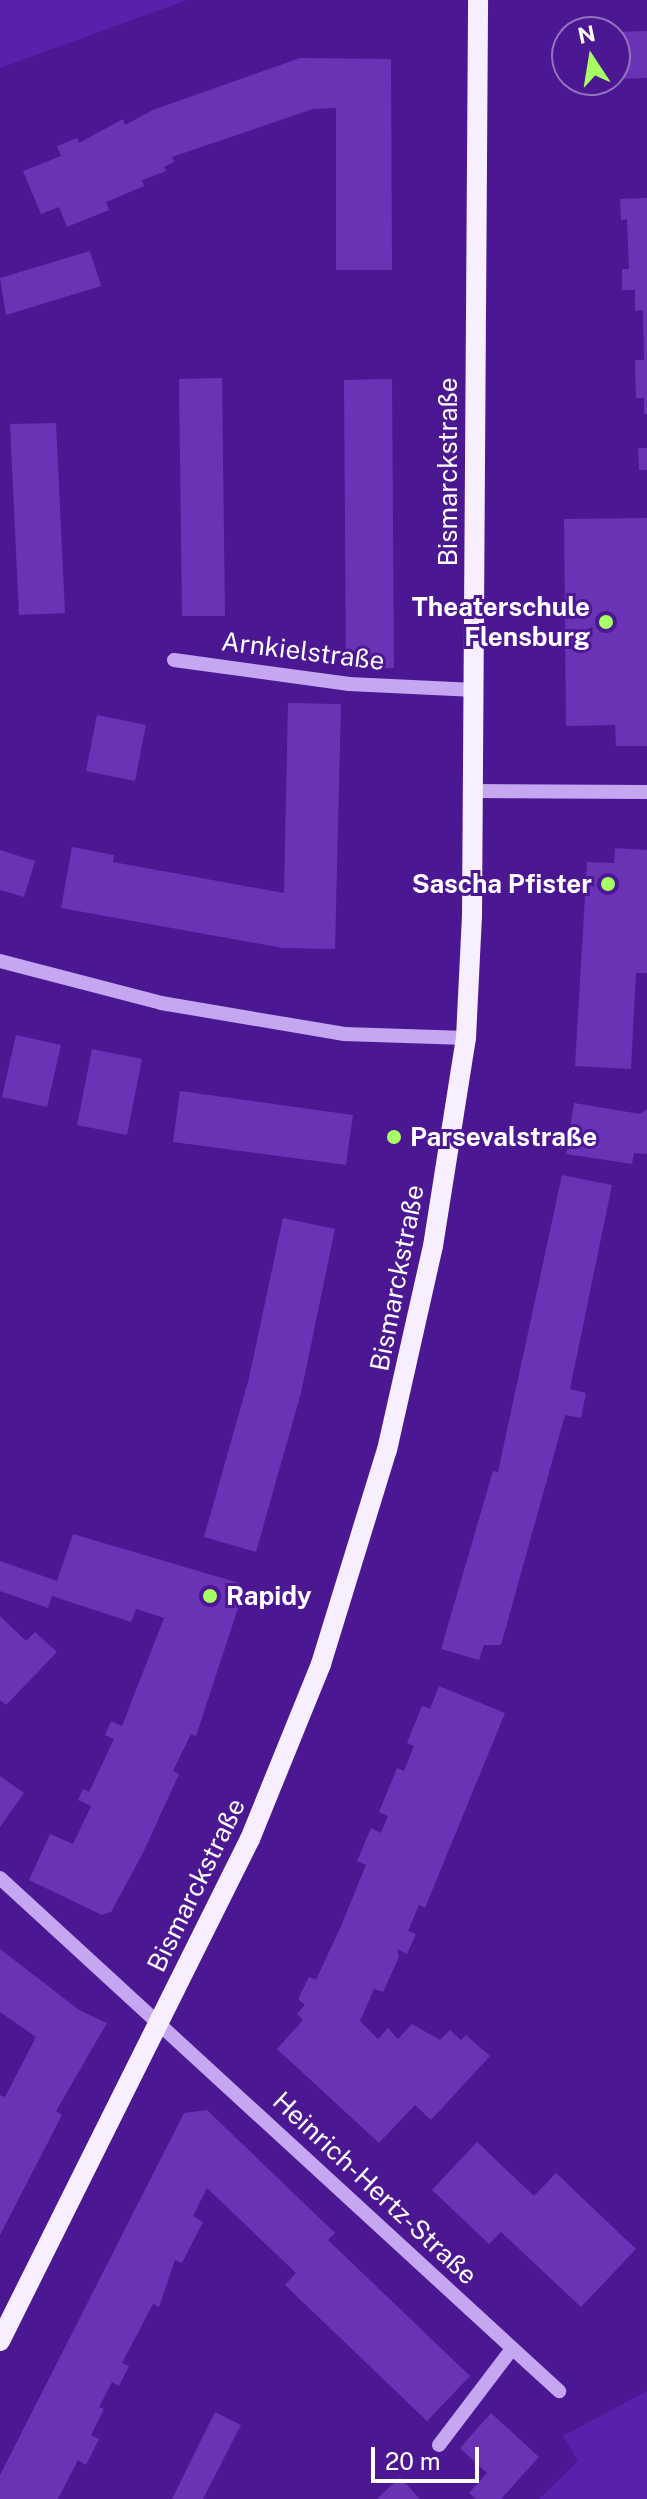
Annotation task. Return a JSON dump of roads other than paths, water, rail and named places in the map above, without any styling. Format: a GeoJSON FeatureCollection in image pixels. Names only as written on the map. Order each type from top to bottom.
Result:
{"type":"FeatureCollection","features":[{"type":"Feature","properties":{"kind":"main road","name":"Bismarckstraße"},"geometry":{"type":"LineString","coordinates":[[0,2341],[250,1839],[331,1633],[387,1450],[433,1246],[466,1038],[475,791],[478,0]]}},
{"type":"Feature","properties":{"kind":"street","name":"Arnkielstraße"},"geometry":{"type":"LineString","coordinates":[[174,660],[349,684],[475,690]]}},
{"type":"Feature","properties":{"kind":"street"},"geometry":{"type":"LineString","coordinates":[[475,791],[647,792]]}},
{"type":"Feature","properties":{"kind":"street"},"geometry":{"type":"LineString","coordinates":[[0,961],[161,1003],[344,1034],[466,1038]]}},
{"type":"Feature","properties":{"kind":"street","name":"Heinrich-Hertz-Straße"},"geometry":{"type":"LineString","coordinates":[[0,1878],[160,2020],[559,2391]]}},
{"type":"Feature","properties":{"kind":"street"},"geometry":{"type":"LineString","coordinates":[[439,2445],[512,2349]]}},
{"type":"Feature","properties":{"kind":"place","name":"Theaterschule Flensburg"},"geometry":{"type":"Point","coordinates":[606,622]}},
{"type":"Feature","properties":{"kind":"place","name":"Sascha Pfister"},"geometry":{"type":"Point","coordinates":[608,884]}},
{"type":"Feature","properties":{"kind":"place","name":"Parsevalstraße"},"geometry":{"type":"Point","coordinates":[394,1137]}},
{"type":"Feature","properties":{"kind":"place","name":"Rapidy"},"geometry":{"type":"Point","coordinates":[210,1596]}}]}
